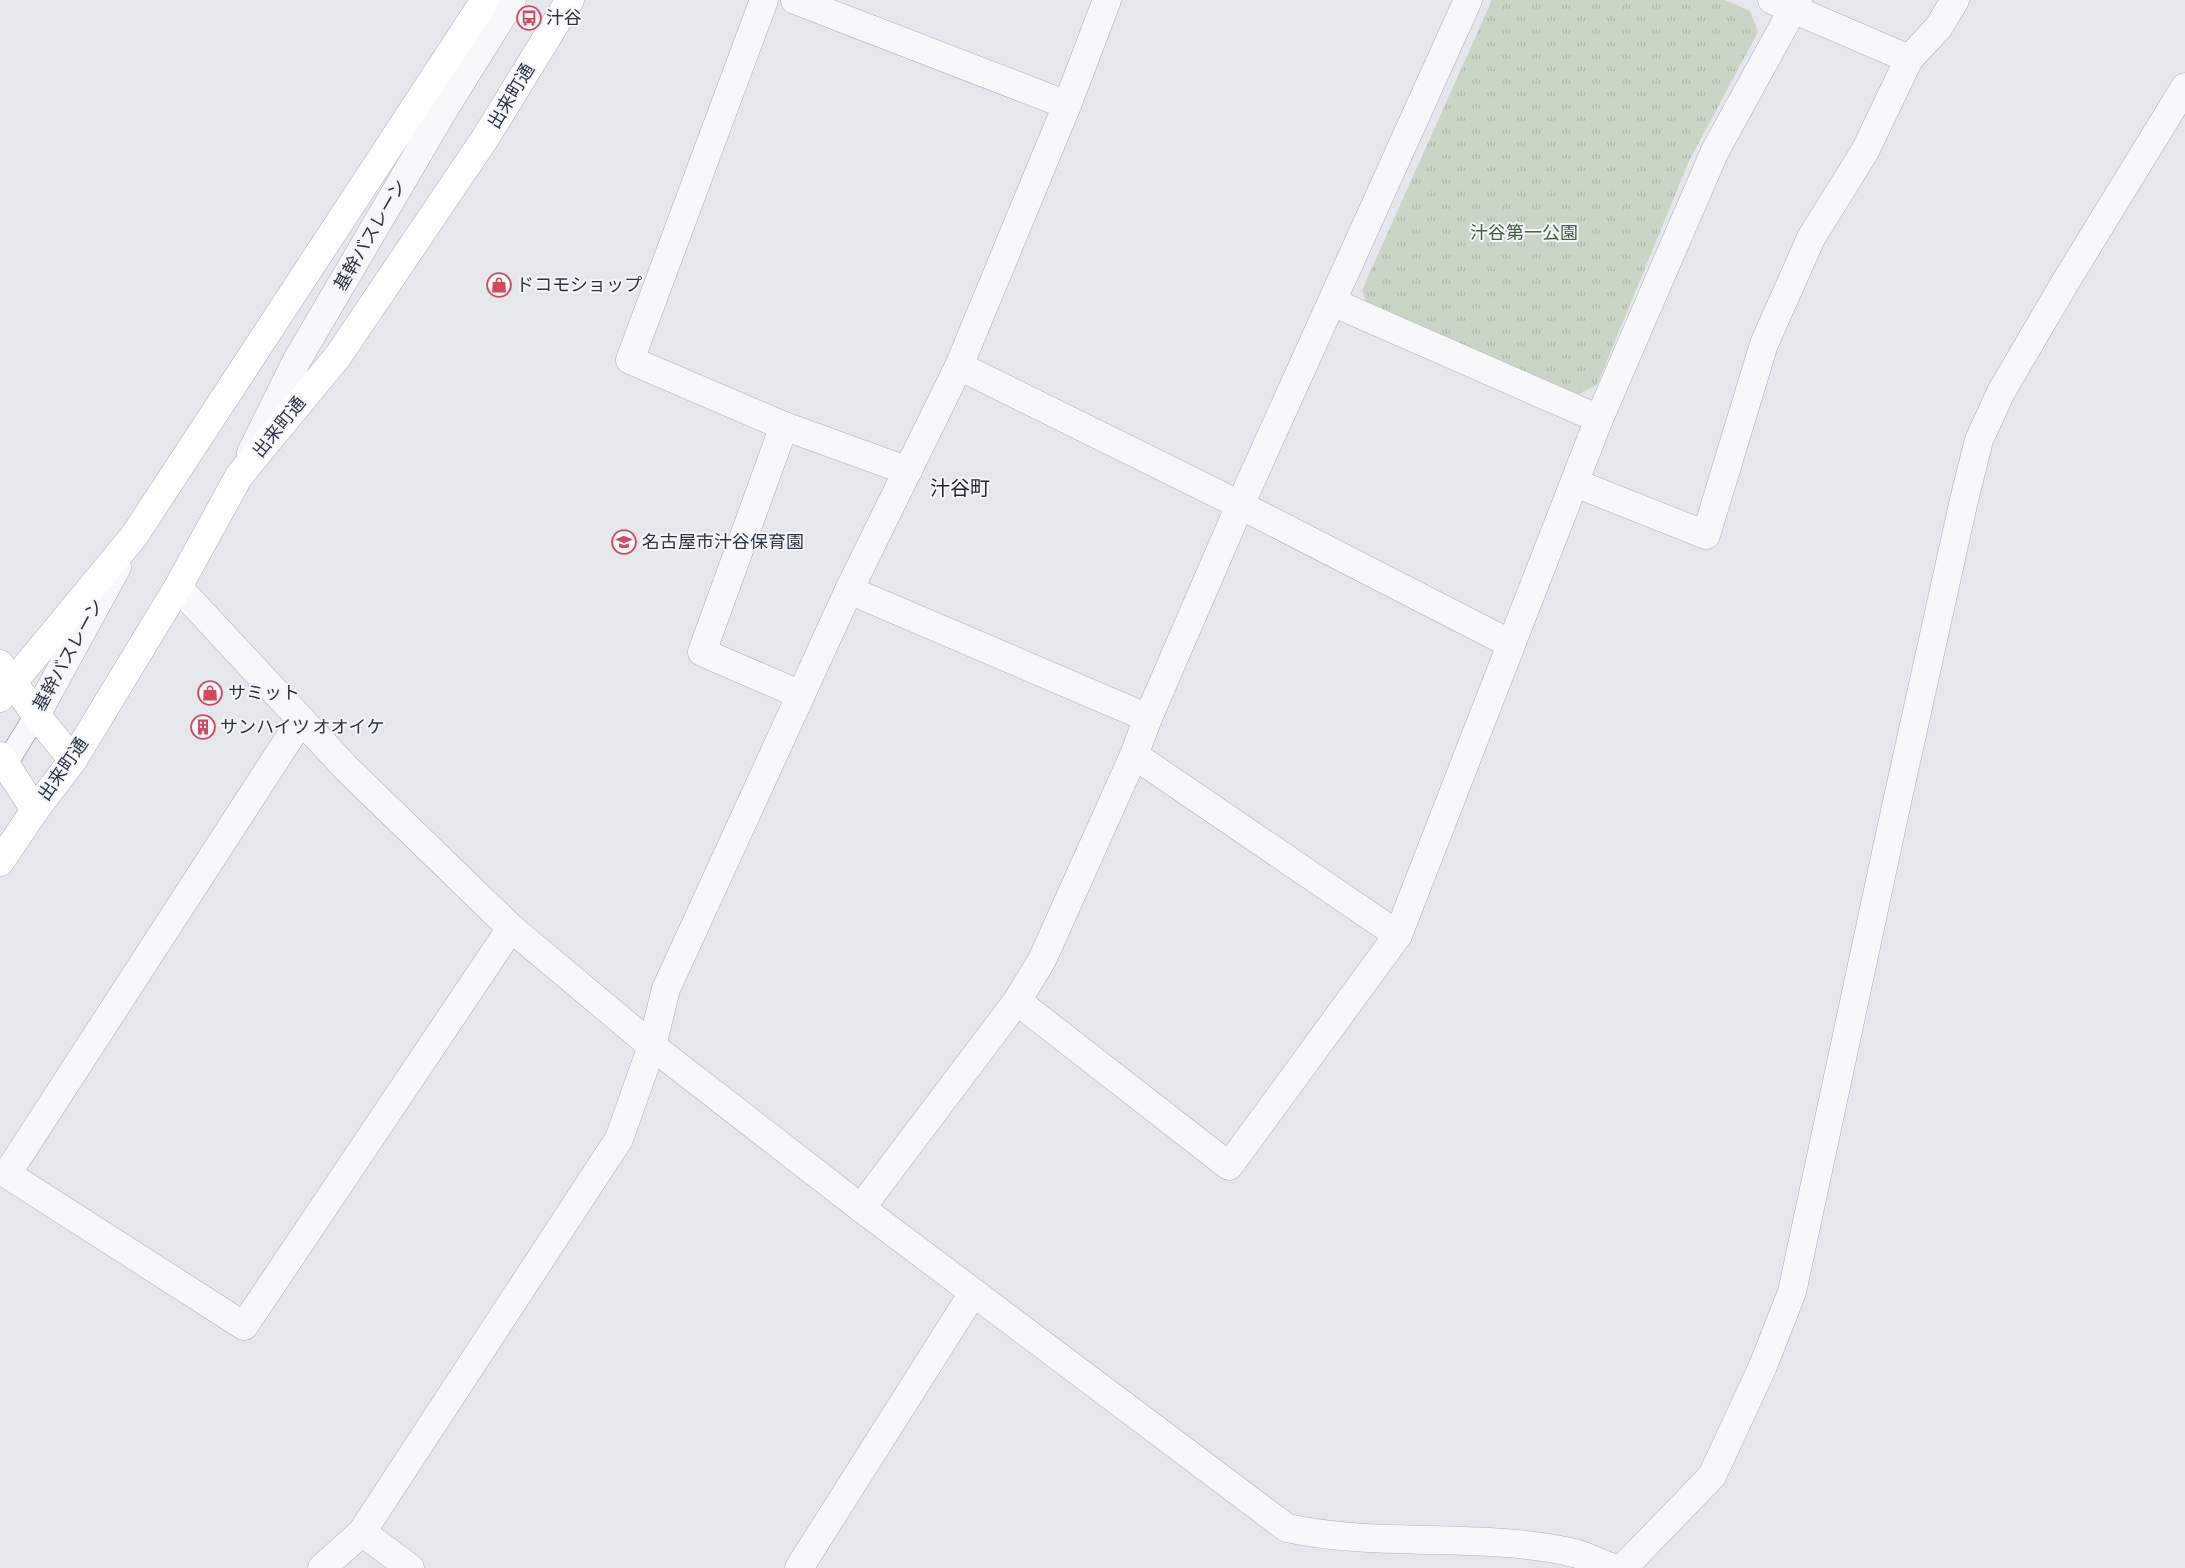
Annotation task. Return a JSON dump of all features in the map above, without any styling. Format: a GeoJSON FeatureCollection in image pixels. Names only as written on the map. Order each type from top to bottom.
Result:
{"type":"FeatureCollection","features":[{"type":"Feature","properties":{"kind":"main road"},"geometry":{"type":"LineString","coordinates":[[72,760],[36,715],[4,682],[134,536],[485,0]]}},
{"type":"Feature","properties":{"kind":"main road","name":"出来町通"},"geometry":{"type":"LineString","coordinates":[[0,862],[72,760],[178,587],[239,476],[338,356],[484,140],[570,0]]}},
{"type":"Feature","properties":{"kind":"main road"},"geometry":{"type":"LineString","coordinates":[[2,764],[35,810]]}},
{"type":"Feature","properties":{"kind":"street","name":"基幹バスレーン"},"geometry":{"type":"LineString","coordinates":[[239,476],[297,360],[446,106],[512,0]]}},
{"type":"Feature","properties":{"kind":"street"},"geometry":{"type":"LineString","coordinates":[[764,0],[630,360],[784,426],[908,471]]}},
{"type":"Feature","properties":{"kind":"street"},"geometry":{"type":"LineString","coordinates":[[795,0],[1067,105]]}},
{"type":"Feature","properties":{"kind":"street"},"geometry":{"type":"LineString","coordinates":[[322,1568],[362,1532],[619,1139],[652,1046],[666,990],[849,590],[959,366],[1067,105],[1107,0]]}},
{"type":"Feature","properties":{"kind":"street"},"geometry":{"type":"LineString","coordinates":[[861,1208],[1017,1001],[1042,960],[1134,754],[1240,505],[1468,0]]}},
{"type":"Feature","properties":{"kind":"street"},"geometry":{"type":"LineString","coordinates":[[1575,483],[1706,535],[1764,344],[1811,238],[1865,151],[1910,60],[1938,28],[1955,0]]}},
{"type":"Feature","properties":{"kind":"street"},"geometry":{"type":"LineString","coordinates":[[1017,1001],[1229,1166],[1398,935],[1599,419],[1715,151],[1787,3],[1910,60]]}},
{"type":"Feature","properties":{"kind":"street"},"geometry":{"type":"LineString","coordinates":[[1623,1568],[1712,1476],[1763,1366],[1792,1292],[1895,811],[1964,500],[1980,440],[2001,392],[2066,281],[2185,87]]}},
{"type":"Feature","properties":{"kind":"street"},"geometry":{"type":"LineString","coordinates":[[1332,302],[1599,419]]}},
{"type":"Feature","properties":{"kind":"street"},"geometry":{"type":"LineString","coordinates":[[959,366],[1240,505],[1511,644]]}},
{"type":"Feature","properties":{"kind":"street"},"geometry":{"type":"LineString","coordinates":[[784,426],[702,652],[801,695]]}},
{"type":"Feature","properties":{"kind":"street","name":"基幹バスレーン"},"geometry":{"type":"LineString","coordinates":[[36,715],[134,536]]}},
{"type":"Feature","properties":{"kind":"street"},"geometry":{"type":"LineString","coordinates":[[178,587],[347,769],[511,928],[652,1046],[861,1208],[1287,1528],[1311,1533],[1370,1539],[1515,1544],[1572,1552],[1613,1568]]}},
{"type":"Feature","properties":{"kind":"street"},"geometry":{"type":"LineString","coordinates":[[849,590],[1148,718]]}},
{"type":"Feature","properties":{"kind":"street"},"geometry":{"type":"LineString","coordinates":[[301,720],[7,1174],[244,1326],[511,928]]}},
{"type":"Feature","properties":{"kind":"street"},"geometry":{"type":"LineString","coordinates":[[1134,754],[1398,935]]}},
{"type":"Feature","properties":{"kind":"street"},"geometry":{"type":"LineString","coordinates":[[799,1568],[973,1293]]}},
{"type":"Feature","properties":{"kind":"street"},"geometry":{"type":"LineString","coordinates":[[362,1532],[410,1568]]}},
{"type":"Feature","properties":{"kind":"lane","name":"基幹バスレーン"},"geometry":{"type":"LineString","coordinates":[[2,764],[36,715]]}},
{"type":"Feature","properties":{"kind":"green space","name":"汁谷第一公園"},"geometry":{"type":"Polygon","coordinates":[[[1492,0],[1725,0],[1750,11],[1758,32],[1689,161],[1597,385],[1579,394],[1368,307],[1362,290],[1492,0]]]}},
{"type":"Feature","properties":{"kind":"place","name":"汁谷"},"geometry":{"type":"Point","coordinates":[529,18]}},
{"type":"Feature","properties":{"kind":"place","name":"ドコモショップ"},"geometry":{"type":"Point","coordinates":[499,285]}},
{"type":"Feature","properties":{"kind":"place","name":"名古屋市汁谷保育園"},"geometry":{"type":"Point","coordinates":[624,542]}},
{"type":"Feature","properties":{"kind":"place","name":"サミット"},"geometry":{"type":"Point","coordinates":[210,693]}},
{"type":"Feature","properties":{"kind":"place","name":"サンハイツ オオイケ"},"geometry":{"type":"Point","coordinates":[203,727]}},
{"type":"Feature","properties":{"kind":"district","name":"汁谷町"},"geometry":{"type":"Point","coordinates":[960,488]}}]}
